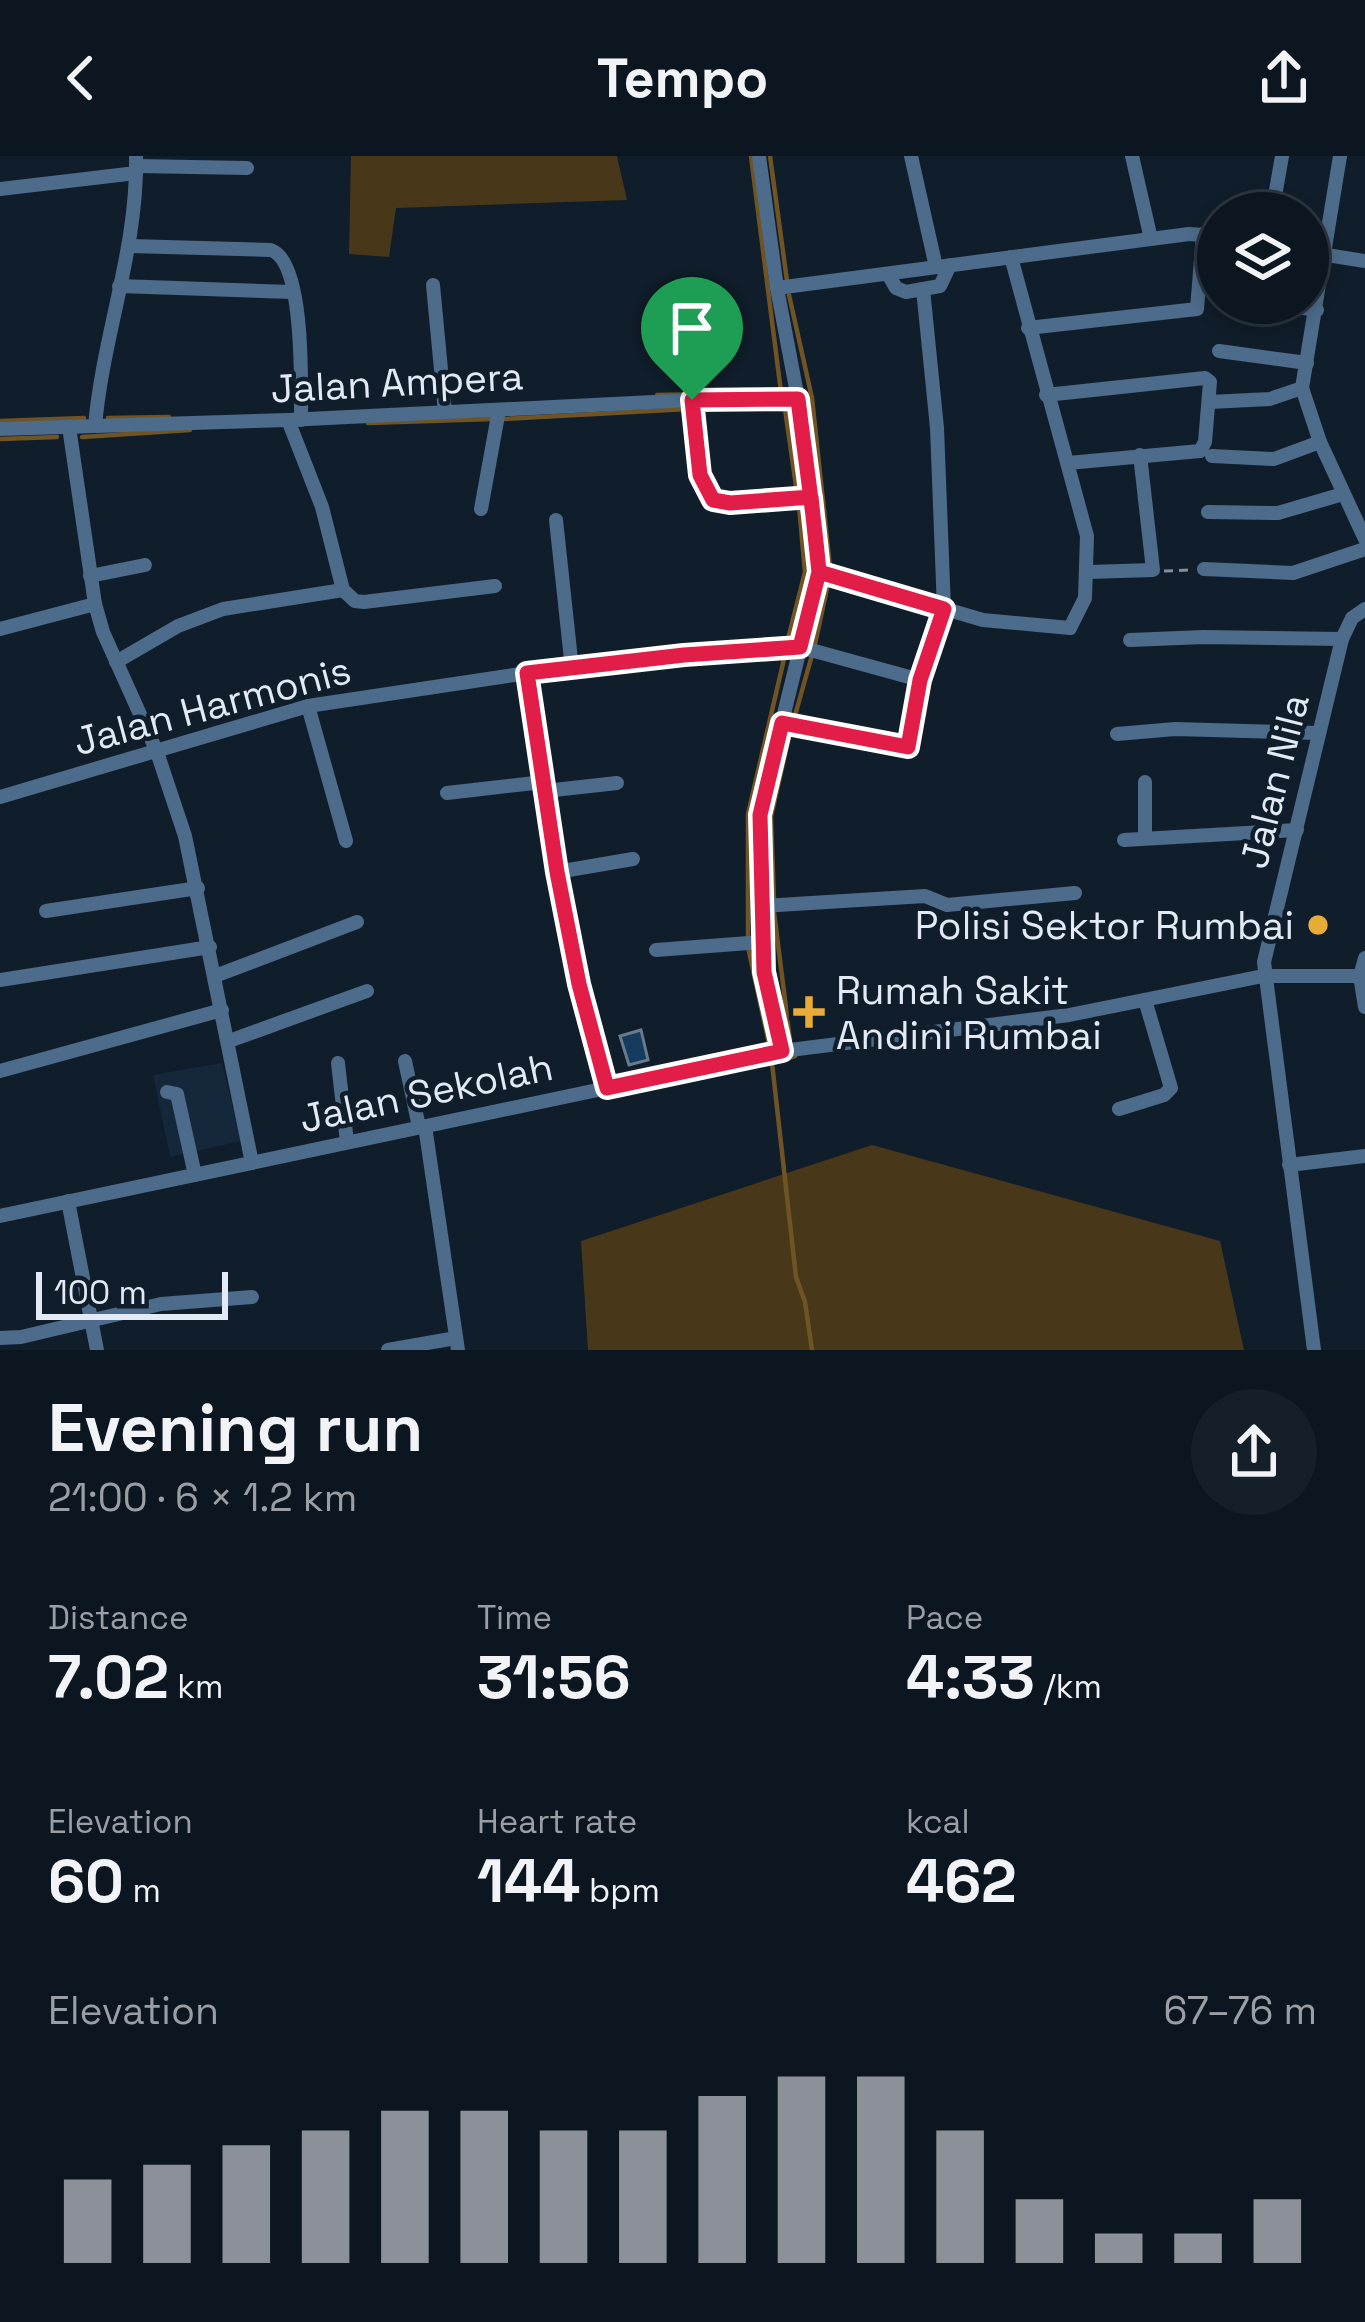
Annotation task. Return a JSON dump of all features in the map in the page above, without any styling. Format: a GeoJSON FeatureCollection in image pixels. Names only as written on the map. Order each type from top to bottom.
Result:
{"type":"FeatureCollection","features":[{"type":"Feature","properties":{"kind":"street"},"geometry":{"type":"LineString","coordinates":[[759,156],[798,399],[819,572],[760,815],[762,942],[782,1051]]}},
{"type":"Feature","properties":{"kind":"street"},"geometry":{"type":"LineString","coordinates":[[888,274],[896,288],[906,292],[940,286],[943,266],[911,156]]}},
{"type":"Feature","properties":{"kind":"street"},"geometry":{"type":"LineString","coordinates":[[1132,156],[1151,239]]}},
{"type":"Feature","properties":{"kind":"street"},"geometry":{"type":"LineString","coordinates":[[1276,192],[1282,156]]}},
{"type":"Feature","properties":{"kind":"street"},"geometry":{"type":"LineString","coordinates":[[1329,224],[1340,156]]}},
{"type":"Feature","properties":{"kind":"street"},"geometry":{"type":"LineString","coordinates":[[0,190],[136,165],[247,168]]}},
{"type":"Feature","properties":{"kind":"street"},"geometry":{"type":"LineString","coordinates":[[94,426],[106,342],[130,246],[136,165]]}},
{"type":"Feature","properties":{"kind":"street"},"geometry":{"type":"LineString","coordinates":[[777,289],[1197,236]]}},
{"type":"Feature","properties":{"kind":"street"},"geometry":{"type":"LineString","coordinates":[[130,246],[281,253],[289,266],[301,348],[294,420],[343,590],[364,602],[495,586]]}},
{"type":"Feature","properties":{"kind":"street"},"geometry":{"type":"LineString","coordinates":[[1329,256],[1365,261]]}},
{"type":"Feature","properties":{"kind":"street"},"geometry":{"type":"LineString","coordinates":[[819,572],[983,620],[1070,628],[1085,598],[1087,536],[1011,257]]}},
{"type":"Feature","properties":{"kind":"street"},"geometry":{"type":"LineString","coordinates":[[434,285],[445,412]]}},
{"type":"Feature","properties":{"kind":"street"},"geometry":{"type":"LineString","coordinates":[[119,286],[292,292]]}},
{"type":"Feature","properties":{"kind":"street"},"geometry":{"type":"LineString","coordinates":[[782,723],[908,747],[920,680],[944,609],[937,428],[923,289]]}},
{"type":"Feature","properties":{"kind":"street"},"geometry":{"type":"LineString","coordinates":[[1028,328],[1197,308]]}},
{"type":"Feature","properties":{"kind":"street"},"geometry":{"type":"LineString","coordinates":[[1314,324],[1302,388],[1365,538]]}},
{"type":"Feature","properties":{"kind":"street"},"geometry":{"type":"LineString","coordinates":[[1220,351],[1307,363]]}},
{"type":"Feature","properties":{"kind":"street"},"geometry":{"type":"LineString","coordinates":[[1046,395],[1205,378],[1210,382],[1200,451],[1068,463]]}},
{"type":"Feature","properties":{"kind":"street"},"geometry":{"type":"LineString","coordinates":[[1210,402],[1270,399],[1302,388]]}},
{"type":"Feature","properties":{"kind":"street","name":"Jalan Ampera"},"geometry":{"type":"LineString","coordinates":[[0,429],[798,399]]}},
{"type":"Feature","properties":{"kind":"street"},"geometry":{"type":"LineString","coordinates":[[692,400],[700,475],[713,500],[811,497]]}},
{"type":"Feature","properties":{"kind":"street"},"geometry":{"type":"LineString","coordinates":[[481,509],[499,410]]}},
{"type":"Feature","properties":{"kind":"street"},"geometry":{"type":"LineString","coordinates":[[69,427],[94,604],[157,752],[198,888],[252,1162]]}},
{"type":"Feature","properties":{"kind":"street"},"geometry":{"type":"LineString","coordinates":[[1212,456],[1274,459],[1321,442]]}},
{"type":"Feature","properties":{"kind":"street"},"geometry":{"type":"LineString","coordinates":[[1089,572],[1153,570],[1140,455]]}},
{"type":"Feature","properties":{"kind":"street"},"geometry":{"type":"LineString","coordinates":[[1208,512],[1278,513],[1343,494]]}},
{"type":"Feature","properties":{"kind":"street"},"geometry":{"type":"LineString","coordinates":[[556,520],[572,669]]}},
{"type":"Feature","properties":{"kind":"street"},"geometry":{"type":"LineString","coordinates":[[1204,569],[1293,573],[1365,549]]}},
{"type":"Feature","properties":{"kind":"street"},"geometry":{"type":"LineString","coordinates":[[90,576],[145,565]]}},
{"type":"Feature","properties":{"kind":"street"},"geometry":{"type":"LineString","coordinates":[[116,662],[178,626],[223,609],[343,590]]}},
{"type":"Feature","properties":{"kind":"street"},"geometry":{"type":"LineString","coordinates":[[0,629],[94,604]]}},
{"type":"Feature","properties":{"kind":"street","name":"Jalan Nila"},"geometry":{"type":"LineString","coordinates":[[1314,1350],[1263,976],[1342,639],[1352,618],[1365,609]]}},
{"type":"Feature","properties":{"kind":"street"},"geometry":{"type":"LineString","coordinates":[[1130,640],[1342,639]]}},
{"type":"Feature","properties":{"kind":"street","name":"Jalan Harmonis"},"geometry":{"type":"LineString","coordinates":[[0,797],[308,706],[527,673],[800,647],[920,680]]}},
{"type":"Feature","properties":{"kind":"street"},"geometry":{"type":"LineString","coordinates":[[527,673],[557,872],[579,984],[607,1088]]}},
{"type":"Feature","properties":{"kind":"street"},"geometry":{"type":"LineString","coordinates":[[308,706],[346,842]]}},
{"type":"Feature","properties":{"kind":"street"},"geometry":{"type":"LineString","coordinates":[[1117,734],[1174,729],[1318,733]]}},
{"type":"Feature","properties":{"kind":"street"},"geometry":{"type":"LineString","coordinates":[[1145,782],[1145,838]]}},
{"type":"Feature","properties":{"kind":"street"},"geometry":{"type":"LineString","coordinates":[[447,793],[616,783]]}},
{"type":"Feature","properties":{"kind":"street"},"geometry":{"type":"LineString","coordinates":[[1124,840],[1298,830]]}},
{"type":"Feature","properties":{"kind":"street"},"geometry":{"type":"LineString","coordinates":[[557,872],[633,859]]}},
{"type":"Feature","properties":{"kind":"street"},"geometry":{"type":"LineString","coordinates":[[46,911],[198,888]]}},
{"type":"Feature","properties":{"kind":"street"},"geometry":{"type":"LineString","coordinates":[[761,906],[925,896],[946,905],[1075,893]]}},
{"type":"Feature","properties":{"kind":"street"},"geometry":{"type":"LineString","coordinates":[[215,976],[357,922]]}},
{"type":"Feature","properties":{"kind":"street"},"geometry":{"type":"LineString","coordinates":[[656,950],[762,942]]}},
{"type":"Feature","properties":{"kind":"street"},"geometry":{"type":"LineString","coordinates":[[0,980],[210,947]]}},
{"type":"Feature","properties":{"kind":"street"},"geometry":{"type":"LineString","coordinates":[[1365,958],[1365,1006]]}},
{"type":"Feature","properties":{"kind":"street","name":"Jalan Sekolah"},"geometry":{"type":"LineString","coordinates":[[0,1216],[782,1051],[1069,1016],[1263,976],[1363,976]]}},
{"type":"Feature","properties":{"kind":"street"},"geometry":{"type":"LineString","coordinates":[[230,1041],[367,991]]}},
{"type":"Feature","properties":{"kind":"street"},"geometry":{"type":"LineString","coordinates":[[1119,1109],[1164,1095],[1171,1088],[1145,1000]]}},
{"type":"Feature","properties":{"kind":"street"},"geometry":{"type":"LineString","coordinates":[[0,1071],[222,1010]]}},
{"type":"Feature","properties":{"kind":"street"},"geometry":{"type":"LineString","coordinates":[[388,1350],[457,1344],[422,1127],[405,1061]]}},
{"type":"Feature","properties":{"kind":"street"},"geometry":{"type":"LineString","coordinates":[[338,1063],[347,1142]]}},
{"type":"Feature","properties":{"kind":"street"},"geometry":{"type":"LineString","coordinates":[[167,1092],[176,1094],[195,1174]]}},
{"type":"Feature","properties":{"kind":"street"},"geometry":{"type":"LineString","coordinates":[[1289,1165],[1365,1156]]}},
{"type":"Feature","properties":{"kind":"street"},"geometry":{"type":"LineString","coordinates":[[68,1201],[97,1350]]}},
{"type":"Feature","properties":{"kind":"street"},"geometry":{"type":"LineString","coordinates":[[0,1338],[160,1304],[252,1297]]}},
{"type":"Feature","properties":{"kind":"path"},"geometry":{"type":"LineString","coordinates":[[1153,570],[1204,569]]}},
{"type":"Feature","properties":{"kind":"shaded area"},"geometry":{"type":"Polygon","coordinates":[[[351,156],[617,156],[627,200],[396,208],[389,257],[349,254],[351,156]]]}},
{"type":"Feature","properties":{"kind":"shaded area"},"geometry":{"type":"Polygon","coordinates":[[[222,1063],[241,1141],[170,1157],[153,1075],[222,1063]]]}},
{"type":"Feature","properties":{"kind":"shaded area"},"geometry":{"type":"Polygon","coordinates":[[[872,1145],[1220,1241],[1244,1350],[588,1350],[581,1241],[872,1145]]]}},
{"type":"Feature","properties":{"kind":"building"},"geometry":{"type":"Polygon","coordinates":[[[641,1030],[648,1060],[629,1065],[620,1036],[641,1030]]]}},
{"type":"Feature","properties":{"kind":"waterway"},"geometry":{"type":"LineString","coordinates":[[657,395],[781,392],[751,156]]}},
{"type":"Feature","properties":{"kind":"waterway"},"geometry":{"type":"LineString","coordinates":[[770,156],[787,281]]}},
{"type":"Feature","properties":{"kind":"waterway"},"geometry":{"type":"LineString","coordinates":[[789,295],[812,398],[830,567]]}},
{"type":"Feature","properties":{"kind":"waterway"},"geometry":{"type":"LineString","coordinates":[[505,419],[687,409]]}},
{"type":"Feature","properties":{"kind":"waterway"},"geometry":{"type":"LineString","coordinates":[[701,409],[785,409],[797,493]]}},
{"type":"Feature","properties":{"kind":"waterway"},"geometry":{"type":"LineString","coordinates":[[108,418],[169,417]]}},
{"type":"Feature","properties":{"kind":"waterway"},"geometry":{"type":"LineString","coordinates":[[0,421],[84,418]]}},
{"type":"Feature","properties":{"kind":"waterway"},"geometry":{"type":"LineString","coordinates":[[368,423],[492,419]]}},
{"type":"Feature","properties":{"kind":"waterway"},"geometry":{"type":"LineString","coordinates":[[82,437],[190,430]]}},
{"type":"Feature","properties":{"kind":"waterway"},"geometry":{"type":"LineString","coordinates":[[0,439],[57,437]]}},
{"type":"Feature","properties":{"kind":"waterway"},"geometry":{"type":"LineString","coordinates":[[788,639],[805,572],[799,506]]}},
{"type":"Feature","properties":{"kind":"waterway"},"geometry":{"type":"LineString","coordinates":[[815,644],[828,584]]}},
{"type":"Feature","properties":{"kind":"waterway"},"geometry":{"type":"LineString","coordinates":[[794,719],[812,655]]}},
{"type":"Feature","properties":{"kind":"waterway"},"geometry":{"type":"LineString","coordinates":[[748,937],[748,814],[784,659]]}},
{"type":"Feature","properties":{"kind":"waterway"},"geometry":{"type":"LineString","coordinates":[[774,900],[771,817],[791,728]]}},
{"type":"Feature","properties":{"kind":"waterway"},"geometry":{"type":"LineString","coordinates":[[774,912],[790,1040]]}},
{"type":"Feature","properties":{"kind":"waterway"},"geometry":{"type":"LineString","coordinates":[[748,947],[769,1044]]}},
{"type":"Feature","properties":{"kind":"waterway"},"geometry":{"type":"LineString","coordinates":[[795,1056],[772,1063],[796,1277],[812,1350]]}},
{"type":"Feature","properties":{"kind":"place","name":"Polisi Sektor Rumbai"},"geometry":{"type":"Point","coordinates":[1318,925]}},
{"type":"Feature","properties":{"kind":"place","name":"Rumah Sakit Andini Rumbai"},"geometry":{"type":"Point","coordinates":[809,1012]}},
{"type":"Feature","properties":{"kind":"route"},"geometry":{"type":"LineString","coordinates":[[692,400],[700,475],[713,500],[811,497],[819,572],[800,647],[527,673],[557,872],[579,984],[607,1088],[782,1051],[764,972],[760,815],[782,723],[908,747],[920,680],[944,609],[819,572],[816,537],[811,497],[798,399],[692,400]]}}]}
